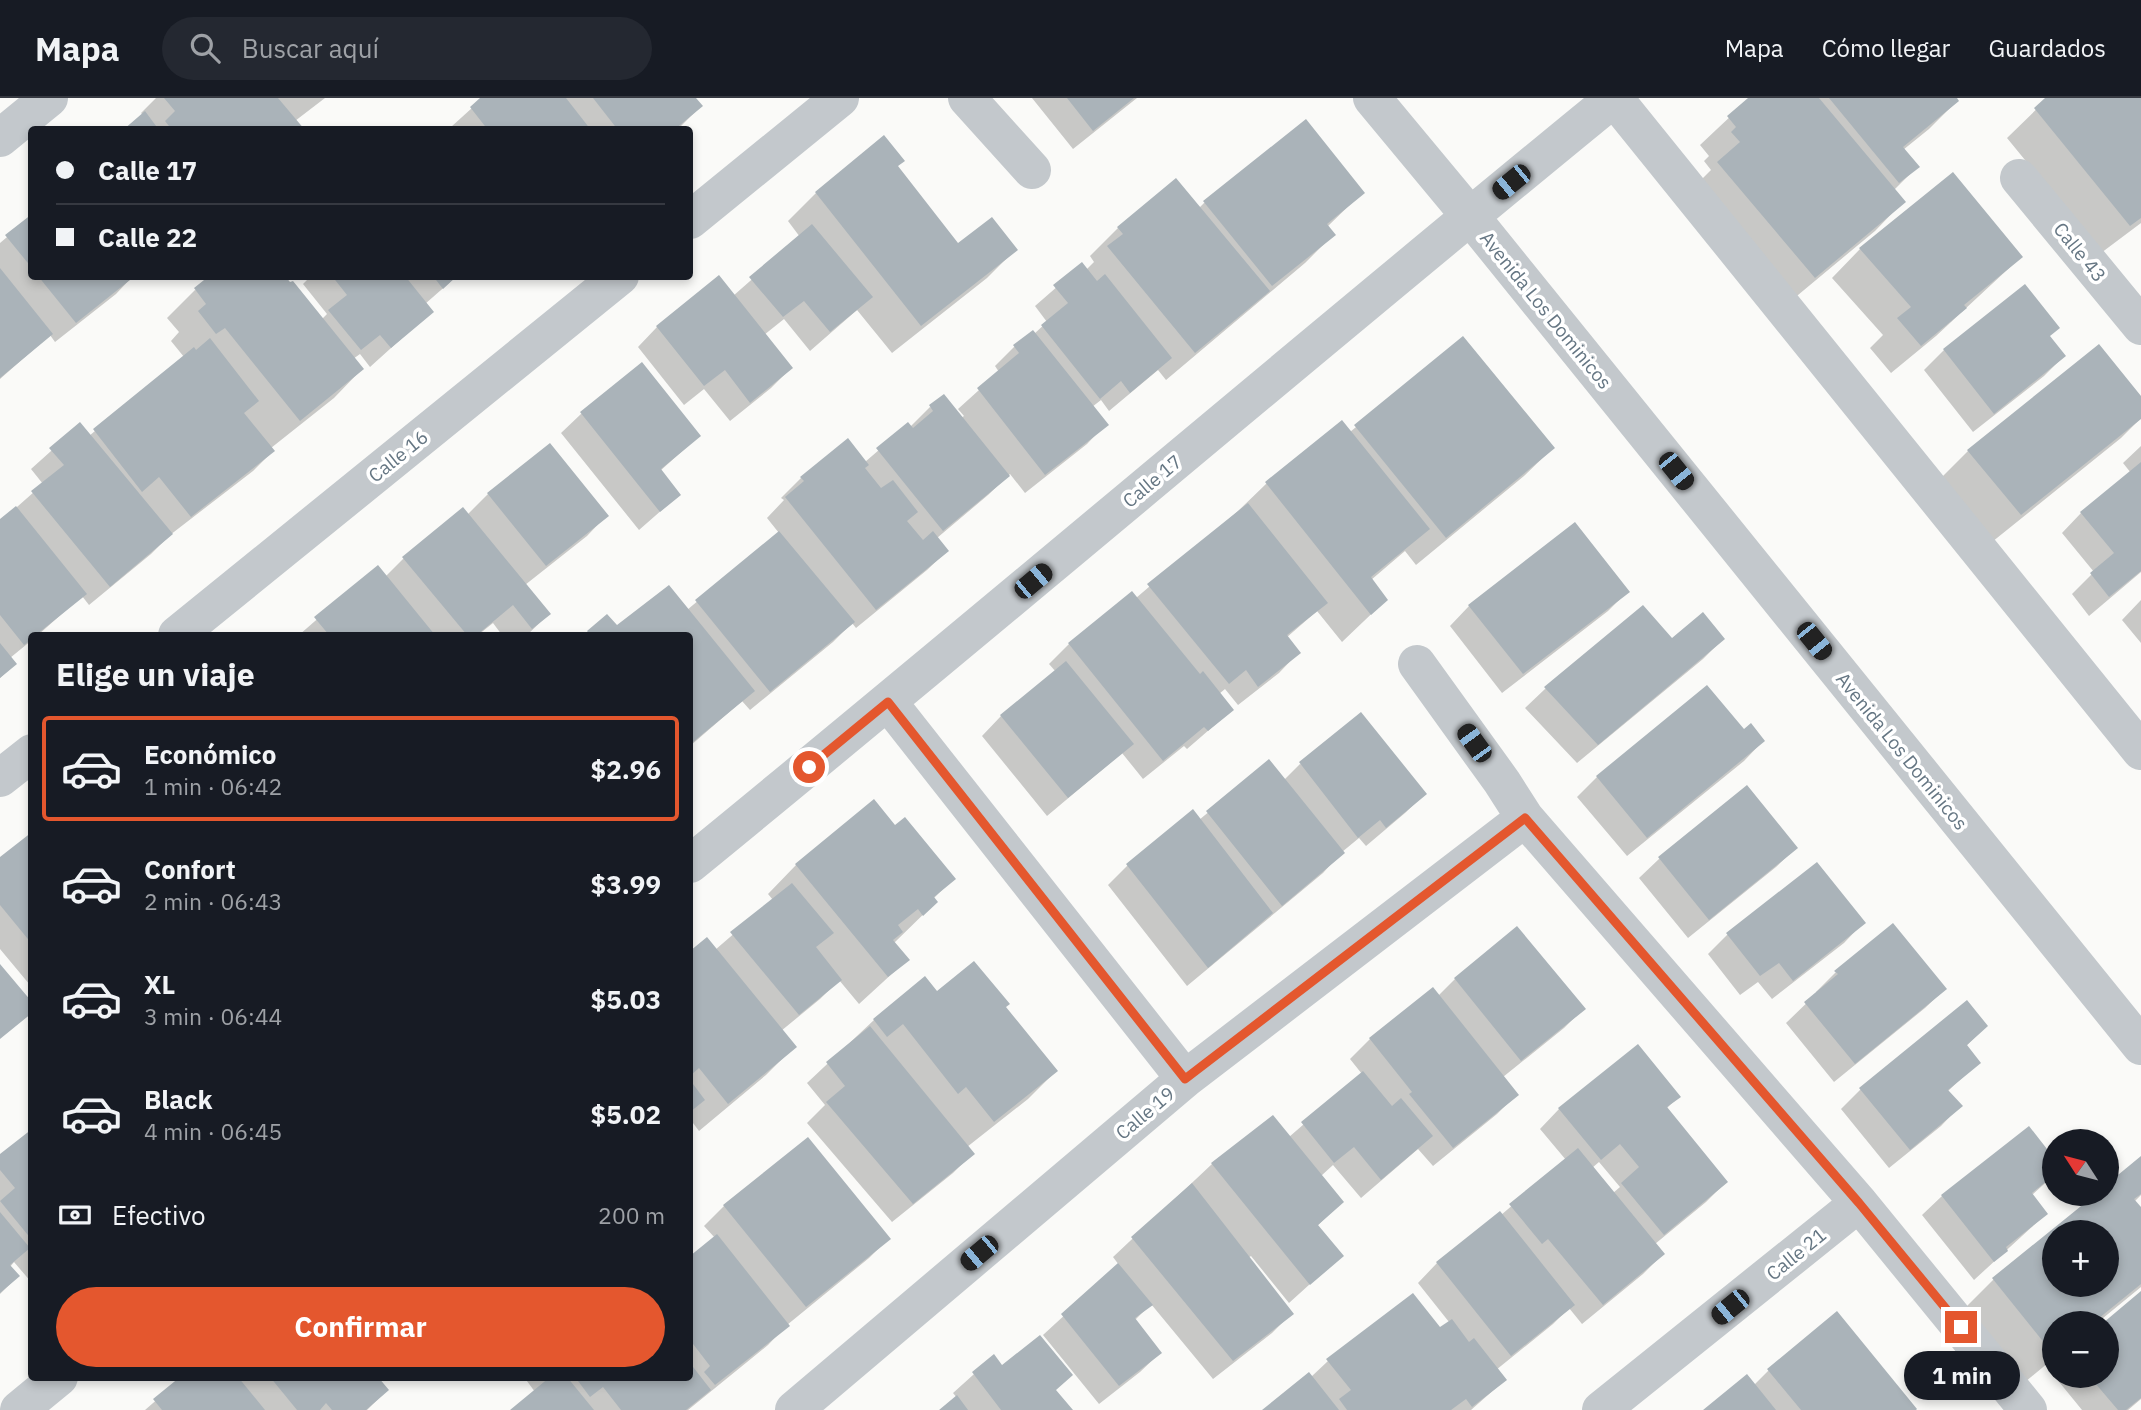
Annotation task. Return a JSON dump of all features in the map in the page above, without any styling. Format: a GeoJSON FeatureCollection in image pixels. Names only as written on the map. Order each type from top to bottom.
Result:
{"type":"FeatureCollection","features":[{"type":"Feature","properties":{"kind":"street"},"geometry":{"type":"LineString","coordinates":[[0,138],[49,98]]}},
{"type":"Feature","properties":{"kind":"street"},"geometry":{"type":"LineString","coordinates":[[693,218],[840,98]]}},
{"type":"Feature","properties":{"kind":"street"},"geometry":{"type":"LineString","coordinates":[[967,98],[1032,170]]}},
{"type":"Feature","properties":{"kind":"street","name":"Avenida Los Dominicos"},"geometry":{"type":"LineString","coordinates":[[1372,98],[1470,215],[2141,1046]]}},
{"type":"Feature","properties":{"kind":"street"},"geometry":{"type":"LineString","coordinates":[[1614,98],[2141,751]]}},
{"type":"Feature","properties":{"kind":"street","name":"Calle 17"},"geometry":{"type":"LineString","coordinates":[[693,862],[1614,98]]}},
{"type":"Feature","properties":{"kind":"street","name":"Calle 43"},"geometry":{"type":"LineString","coordinates":[[2019,178],[2139,319]]}},
{"type":"Feature","properties":{"kind":"street","name":"Calle 16"},"geometry":{"type":"LineString","coordinates":[[181,632],[615,280]]}},
{"type":"Feature","properties":{"kind":"street"},"geometry":{"type":"LineString","coordinates":[[1417,664],[1525,818],[1859,1203],[2028,1410]]}},
{"type":"Feature","properties":{"kind":"street"},"geometry":{"type":"LineString","coordinates":[[888,702],[1185,1079]]}},
{"type":"Feature","properties":{"kind":"street"},"geometry":{"type":"LineString","coordinates":[[0,778],[28,756]]}},
{"type":"Feature","properties":{"kind":"street","name":"Calle 19"},"geometry":{"type":"LineString","coordinates":[[794,1410],[1185,1079],[1525,818]]}},
{"type":"Feature","properties":{"kind":"street","name":"Calle 21"},"geometry":{"type":"LineString","coordinates":[[1601,1410],[1859,1203]]}},
{"type":"Feature","properties":{"kind":"street"},"geometry":{"type":"LineString","coordinates":[[19,1410],[54,1381]]}},
{"type":"Feature","properties":{"kind":"building"},"geometry":{"type":"Polygon","coordinates":[[[164,98],[278,98],[302,126],[169,126],[165,121],[175,111],[164,98]]]}},
{"type":"Feature","properties":{"kind":"building"},"geometry":{"type":"Polygon","coordinates":[[[480,98],[566,98],[588,126],[485,126],[470,107],[480,98]]]}},
{"type":"Feature","properties":{"kind":"building"},"geometry":{"type":"Polygon","coordinates":[[[593,98],[696,98],[703,106],[679,126],[615,126],[593,98]]]}},
{"type":"Feature","properties":{"kind":"building"},"geometry":{"type":"Polygon","coordinates":[[[1067,98],[1134,98],[1093,131],[1067,98]]]}},
{"type":"Feature","properties":{"kind":"building"},"geometry":{"type":"Polygon","coordinates":[[[1748,98],[1819,98],[1906,202],[1815,278],[1717,162],[1740,142],[1731,132],[1736,127],[1727,116],[1748,98]]]}},
{"type":"Feature","properties":{"kind":"building"},"geometry":{"type":"Polygon","coordinates":[[[1829,98],[1957,98],[1959,101],[1903,147],[1920,167],[1899,183],[1829,98]]]}},
{"type":"Feature","properties":{"kind":"building"},"geometry":{"type":"Polygon","coordinates":[[[2045,98],[2141,98],[2141,218],[2130,226],[2034,108],[2045,98]]]}},
{"type":"Feature","properties":{"kind":"building"},"geometry":{"type":"Polygon","coordinates":[[[145,111],[156,126],[128,126],[145,111]]]}},
{"type":"Feature","properties":{"kind":"building"},"geometry":{"type":"Polygon","coordinates":[[[1306,119],[1365,193],[1327,224],[1336,235],[1272,286],[1203,201],[1306,119]]]}},
{"type":"Feature","properties":{"kind":"building"},"geometry":{"type":"Polygon","coordinates":[[[884,135],[905,161],[898,166],[958,243],[992,217],[1018,250],[921,326],[815,192],[884,135]]]}},
{"type":"Feature","properties":{"kind":"building"},"geometry":{"type":"Polygon","coordinates":[[[1953,172],[2023,257],[1964,305],[1967,308],[1921,346],[1897,318],[1911,307],[1859,248],[1953,172]]]}},
{"type":"Feature","properties":{"kind":"building"},"geometry":{"type":"Polygon","coordinates":[[[1176,178],[1270,291],[1195,353],[1107,246],[1123,234],[1117,227],[1176,178]]]}},
{"type":"Feature","properties":{"kind":"building"},"geometry":{"type":"Polygon","coordinates":[[[28,217],[28,263],[5,235],[28,217]]]}},
{"type":"Feature","properties":{"kind":"building"},"geometry":{"type":"Polygon","coordinates":[[[812,224],[873,297],[830,332],[804,301],[783,317],[749,277],[812,224]]]}},
{"type":"Feature","properties":{"kind":"building"},"geometry":{"type":"Polygon","coordinates":[[[1082,262],[1097,281],[1105,274],[1172,358],[1130,393],[1121,381],[1100,399],[1041,325],[1068,303],[1053,285],[1082,262]]]}},
{"type":"Feature","properties":{"kind":"building"},"geometry":{"type":"Polygon","coordinates":[[[0,268],[53,334],[0,378],[0,268]]]}},
{"type":"Feature","properties":{"kind":"building"},"geometry":{"type":"Polygon","coordinates":[[[719,275],[793,368],[750,403],[725,370],[704,386],[656,326],[719,275]]]}},
{"type":"Feature","properties":{"kind":"building"},"geometry":{"type":"Polygon","coordinates":[[[41,280],[130,280],[76,323],[41,280]]]}},
{"type":"Feature","properties":{"kind":"building"},"geometry":{"type":"Polygon","coordinates":[[[204,280],[293,281],[364,369],[300,421],[225,328],[216,334],[198,311],[206,304],[194,288],[204,280]]]}},
{"type":"Feature","properties":{"kind":"building"},"geometry":{"type":"Polygon","coordinates":[[[335,280],[408,280],[434,312],[391,348],[380,335],[361,350],[328,310],[347,295],[335,280]]]}},
{"type":"Feature","properties":{"kind":"building"},"geometry":{"type":"Polygon","coordinates":[[[436,280],[453,280],[443,289],[436,280]]]}},
{"type":"Feature","properties":{"kind":"building"},"geometry":{"type":"Polygon","coordinates":[[[2025,284],[2060,328],[2050,336],[2066,356],[1994,414],[1943,349],[2025,284]]]}},
{"type":"Feature","properties":{"kind":"building"},"geometry":{"type":"Polygon","coordinates":[[[1033,330],[1109,425],[1045,475],[977,388],[1019,353],[1013,345],[1033,330]]]}},
{"type":"Feature","properties":{"kind":"building"},"geometry":{"type":"Polygon","coordinates":[[[1463,336],[1555,448],[1446,538],[1354,425],[1463,336]]]}},
{"type":"Feature","properties":{"kind":"building"},"geometry":{"type":"Polygon","coordinates":[[[210,338],[259,401],[244,413],[275,451],[191,517],[159,477],[142,492],[93,429],[194,347],[196,350],[210,338]]]}},
{"type":"Feature","properties":{"kind":"building"},"geometry":{"type":"Polygon","coordinates":[[[2099,344],[2141,396],[2141,419],[2021,515],[1967,450],[2099,344]]]}},
{"type":"Feature","properties":{"kind":"building"},"geometry":{"type":"Polygon","coordinates":[[[642,362],[701,436],[661,469],[681,495],[660,512],[580,412],[642,362]]]}},
{"type":"Feature","properties":{"kind":"building"},"geometry":{"type":"Polygon","coordinates":[[[944,394],[1010,476],[943,531],[876,448],[908,422],[913,428],[933,411],[929,405],[944,394]]]}},
{"type":"Feature","properties":{"kind":"building"},"geometry":{"type":"Polygon","coordinates":[[[1342,420],[1430,529],[1371,577],[1388,600],[1371,615],[1265,482],[1342,420]]]}},
{"type":"Feature","properties":{"kind":"building"},"geometry":{"type":"Polygon","coordinates":[[[80,422],[173,534],[110,587],[31,491],[64,465],[49,448],[80,422]]]}},
{"type":"Feature","properties":{"kind":"building"},"geometry":{"type":"Polygon","coordinates":[[[848,438],[869,465],[865,468],[881,488],[893,480],[918,512],[907,521],[923,540],[933,531],[949,551],[876,610],[785,497],[804,481],[800,477],[848,438]]]}},
{"type":"Feature","properties":{"kind":"building"},"geometry":{"type":"Polygon","coordinates":[[[550,443],[609,516],[546,566],[487,493],[550,443]]]}},
{"type":"Feature","properties":{"kind":"building"},"geometry":{"type":"Polygon","coordinates":[[[2141,462],[2141,571],[2109,597],[2090,573],[2114,553],[2080,512],[2141,462]]]}},
{"type":"Feature","properties":{"kind":"building"},"geometry":{"type":"Polygon","coordinates":[[[1248,503],[1328,603],[1287,635],[1301,653],[1258,687],[1246,670],[1229,684],[1147,584],[1248,503]]]}},
{"type":"Feature","properties":{"kind":"building"},"geometry":{"type":"Polygon","coordinates":[[[16,506],[87,594],[40,632],[28,632],[28,642],[24,645],[0,615],[0,519],[16,506]]]}},
{"type":"Feature","properties":{"kind":"building"},"geometry":{"type":"Polygon","coordinates":[[[463,507],[551,614],[532,629],[513,605],[481,632],[464,632],[402,557],[463,507]]]}},
{"type":"Feature","properties":{"kind":"building"},"geometry":{"type":"Polygon","coordinates":[[[1575,522],[1630,592],[1523,674],[1468,605],[1575,522]]]}},
{"type":"Feature","properties":{"kind":"building"},"geometry":{"type":"Polygon","coordinates":[[[779,531],[855,622],[770,692],[695,600],[779,531]]]}},
{"type":"Feature","properties":{"kind":"building"},"geometry":{"type":"Polygon","coordinates":[[[378,565],[433,632],[326,632],[314,617],[378,565]]]}},
{"type":"Feature","properties":{"kind":"building"},"geometry":{"type":"Polygon","coordinates":[[[669,585],[755,691],[693,742],[693,632],[587,631],[607,614],[617,625],[669,585]]]}},
{"type":"Feature","properties":{"kind":"building"},"geometry":{"type":"Polygon","coordinates":[[[1132,591],[1200,674],[1203,671],[1234,710],[1208,731],[1204,727],[1163,761],[1068,643],[1132,591]]]}},
{"type":"Feature","properties":{"kind":"building"},"geometry":{"type":"Polygon","coordinates":[[[1643,605],[1672,638],[1703,612],[1725,639],[1598,745],[1544,687],[1643,605]]]}},
{"type":"Feature","properties":{"kind":"building"},"geometry":{"type":"Polygon","coordinates":[[[0,643],[17,664],[0,678],[0,643]]]}},
{"type":"Feature","properties":{"kind":"building"},"geometry":{"type":"Polygon","coordinates":[[[1066,661],[1134,744],[1068,798],[1000,715],[1066,661]]]}},
{"type":"Feature","properties":{"kind":"building"},"geometry":{"type":"Polygon","coordinates":[[[1707,685],[1744,729],[1751,723],[1765,741],[1647,838],[1596,776],[1707,685]]]}},
{"type":"Feature","properties":{"kind":"building"},"geometry":{"type":"Polygon","coordinates":[[[1361,712],[1427,794],[1386,828],[1380,820],[1358,838],[1299,762],[1361,712]]]}},
{"type":"Feature","properties":{"kind":"building"},"geometry":{"type":"Polygon","coordinates":[[[1269,759],[1345,853],[1282,906],[1206,811],[1269,759]]]}},
{"type":"Feature","properties":{"kind":"building"},"geometry":{"type":"Polygon","coordinates":[[[1747,785],[1798,848],[1709,920],[1658,857],[1747,785]]]}},
{"type":"Feature","properties":{"kind":"building"},"geometry":{"type":"Polygon","coordinates":[[[874,799],[895,825],[905,817],[956,879],[934,897],[938,902],[923,916],[918,909],[898,925],[903,932],[893,940],[910,960],[888,977],[795,864],[874,799]]]}},
{"type":"Feature","properties":{"kind":"building"},"geometry":{"type":"Polygon","coordinates":[[[1193,809],[1273,913],[1208,968],[1126,864],[1193,809]]]}},
{"type":"Feature","properties":{"kind":"building"},"geometry":{"type":"Polygon","coordinates":[[[28,835],[28,939],[0,905],[0,857],[28,835]]]}},
{"type":"Feature","properties":{"kind":"building"},"geometry":{"type":"Polygon","coordinates":[[[1817,862],[1866,923],[1793,981],[1779,963],[1760,976],[1726,933],[1817,862]]]}},
{"type":"Feature","properties":{"kind":"building"},"geometry":{"type":"Polygon","coordinates":[[[792,883],[834,933],[816,947],[842,980],[799,1015],[730,932],[792,883]]]}},
{"type":"Feature","properties":{"kind":"building"},"geometry":{"type":"Polygon","coordinates":[[[1893,923],[1947,989],[1855,1064],[1804,1002],[1838,974],[1834,971],[1893,923]]]}},
{"type":"Feature","properties":{"kind":"building"},"geometry":{"type":"Polygon","coordinates":[[[1517,926],[1586,1009],[1521,1061],[1454,978],[1517,926]]]}},
{"type":"Feature","properties":{"kind":"building"},"geometry":{"type":"Polygon","coordinates":[[[707,937],[797,1047],[728,1104],[699,1068],[693,1073],[693,949],[707,937]]]}},
{"type":"Feature","properties":{"kind":"building"},"geometry":{"type":"Polygon","coordinates":[[[974,961],[1010,1004],[1006,1007],[1058,1071],[994,1122],[966,1087],[958,1094],[903,1024],[887,1037],[873,1019],[925,976],[937,991],[974,961]]]}},
{"type":"Feature","properties":{"kind":"building"},"geometry":{"type":"Polygon","coordinates":[[[0,964],[28,997],[28,1016],[0,1039],[0,964]]]}},
{"type":"Feature","properties":{"kind":"building"},"geometry":{"type":"Polygon","coordinates":[[[1433,987],[1519,1095],[1453,1148],[1409,1094],[1412,1092],[1369,1038],[1433,987]]]}},
{"type":"Feature","properties":{"kind":"building"},"geometry":{"type":"Polygon","coordinates":[[[1967,1000],[1988,1026],[1967,1045],[1981,1063],[1948,1090],[1963,1106],[1910,1150],[1859,1088],[1967,1000]]]}},
{"type":"Feature","properties":{"kind":"building"},"geometry":{"type":"Polygon","coordinates":[[[870,1026],[975,1154],[913,1204],[826,1102],[845,1086],[826,1062],[870,1026]]]}},
{"type":"Feature","properties":{"kind":"building"},"geometry":{"type":"Polygon","coordinates":[[[1638,1044],[1681,1097],[1667,1107],[1728,1182],[1664,1235],[1621,1183],[1639,1167],[1620,1144],[1601,1160],[1558,1108],[1638,1044]]]}},
{"type":"Feature","properties":{"kind":"building"},"geometry":{"type":"Polygon","coordinates":[[[1363,1071],[1392,1106],[1401,1098],[1433,1136],[1381,1180],[1354,1147],[1334,1163],[1301,1122],[1363,1071]]]}},
{"type":"Feature","properties":{"kind":"building"},"geometry":{"type":"Polygon","coordinates":[[[693,1084],[705,1100],[693,1110],[693,1084]]]}},
{"type":"Feature","properties":{"kind":"building"},"geometry":{"type":"Polygon","coordinates":[[[1273,1115],[1344,1202],[1318,1225],[1344,1256],[1310,1285],[1211,1163],[1273,1115]]]}},
{"type":"Feature","properties":{"kind":"building"},"geometry":{"type":"Polygon","coordinates":[[[2029,1126],[2042,1143],[2042,1185],[2032,1193],[2048,1214],[2006,1247],[2008,1251],[1994,1262],[1941,1195],[2029,1126]]]}},
{"type":"Feature","properties":{"kind":"building"},"geometry":{"type":"Polygon","coordinates":[[[28,1132],[28,1235],[0,1201],[15,1188],[0,1170],[0,1154],[28,1132]]]}},
{"type":"Feature","properties":{"kind":"building"},"geometry":{"type":"Polygon","coordinates":[[[808,1137],[891,1239],[806,1307],[723,1205],[808,1137]]]}},
{"type":"Feature","properties":{"kind":"building"},"geometry":{"type":"Polygon","coordinates":[[[1578,1148],[1665,1254],[1603,1305],[1548,1239],[1542,1244],[1509,1204],[1578,1148]]]}},
{"type":"Feature","properties":{"kind":"building"},"geometry":{"type":"Polygon","coordinates":[[[2141,1156],[2141,1194],[2134,1199],[2141,1207],[2141,1284],[2108,1311],[2042,1311],[2042,1340],[1992,1278],[2042,1238],[2042,1297],[2119,1297],[2119,1220],[2064,1220],[2081,1206],[2119,1206],[2119,1174],[2141,1156]]]}},
{"type":"Feature","properties":{"kind":"building"},"geometry":{"type":"Polygon","coordinates":[[[1192,1183],[1294,1314],[1233,1361],[1131,1237],[1192,1183]]]}},
{"type":"Feature","properties":{"kind":"building"},"geometry":{"type":"Polygon","coordinates":[[[1500,1211],[1575,1305],[1511,1356],[1436,1262],[1500,1211]]]}},
{"type":"Feature","properties":{"kind":"building"},"geometry":{"type":"Polygon","coordinates":[[[0,1212],[28,1246],[28,1250],[10,1265],[20,1276],[0,1293],[0,1212]]]}},
{"type":"Feature","properties":{"kind":"building"},"geometry":{"type":"Polygon","coordinates":[[[717,1234],[790,1326],[715,1385],[704,1372],[710,1366],[693,1344],[693,1254],[717,1234]]]}},
{"type":"Feature","properties":{"kind":"building"},"geometry":{"type":"Polygon","coordinates":[[[1118,1263],[1153,1305],[1135,1318],[1162,1353],[1119,1386],[1061,1314],[1118,1263]]]}},
{"type":"Feature","properties":{"kind":"building"},"geometry":{"type":"Polygon","coordinates":[[[2141,1291],[2141,1398],[2126,1410],[2118,1410],[2099,1388],[2119,1388],[2117,1311],[2141,1291]]]}},
{"type":"Feature","properties":{"kind":"building"},"geometry":{"type":"Polygon","coordinates":[[[1413,1293],[1440,1327],[1452,1319],[1469,1342],[1474,1338],[1507,1380],[1472,1407],[1466,1399],[1451,1410],[1347,1410],[1339,1399],[1351,1390],[1326,1359],[1413,1293]]]}},
{"type":"Feature","properties":{"kind":"building"},"geometry":{"type":"Polygon","coordinates":[[[1837,1311],[1916,1410],[1801,1410],[1767,1369],[1837,1311]]]}},
{"type":"Feature","properties":{"kind":"building"},"geometry":{"type":"Polygon","coordinates":[[[1040,1335],[1073,1375],[1056,1390],[1073,1410],[1001,1410],[972,1372],[994,1354],[1002,1365],[1040,1335]]]}},
{"type":"Feature","properties":{"kind":"building"},"geometry":{"type":"Polygon","coordinates":[[[693,1367],[711,1390],[686,1410],[621,1410],[603,1387],[590,1397],[578,1381],[693,1381],[693,1367]]]}},
{"type":"Feature","properties":{"kind":"building"},"geometry":{"type":"Polygon","coordinates":[[[1309,1372],[1339,1410],[1262,1410],[1309,1372]]]}},
{"type":"Feature","properties":{"kind":"building"},"geometry":{"type":"Polygon","coordinates":[[[1747,1374],[1776,1410],[1703,1410],[1747,1374]]]}},
{"type":"Feature","properties":{"kind":"building"},"geometry":{"type":"Polygon","coordinates":[[[175,1381],[241,1381],[265,1410],[162,1410],[153,1399],[175,1381]]]}},
{"type":"Feature","properties":{"kind":"building"},"geometry":{"type":"Polygon","coordinates":[[[273,1381],[381,1381],[389,1390],[366,1410],[332,1410],[326,1403],[320,1410],[297,1410],[273,1381]]]}},
{"type":"Feature","properties":{"kind":"building"},"geometry":{"type":"Polygon","coordinates":[[[545,1381],[570,1381],[594,1410],[510,1410],[545,1381]]]}},
{"type":"Feature","properties":{"kind":"building"},"geometry":{"type":"Polygon","coordinates":[[[957,1395],[968,1410],[939,1410],[957,1395]]]}},
{"type":"Feature","properties":{"kind":"route"},"geometry":{"type":"LineString","coordinates":[[809,767],[888,702],[1185,1079],[1525,818],[1859,1203],[1961,1327]]}}]}
